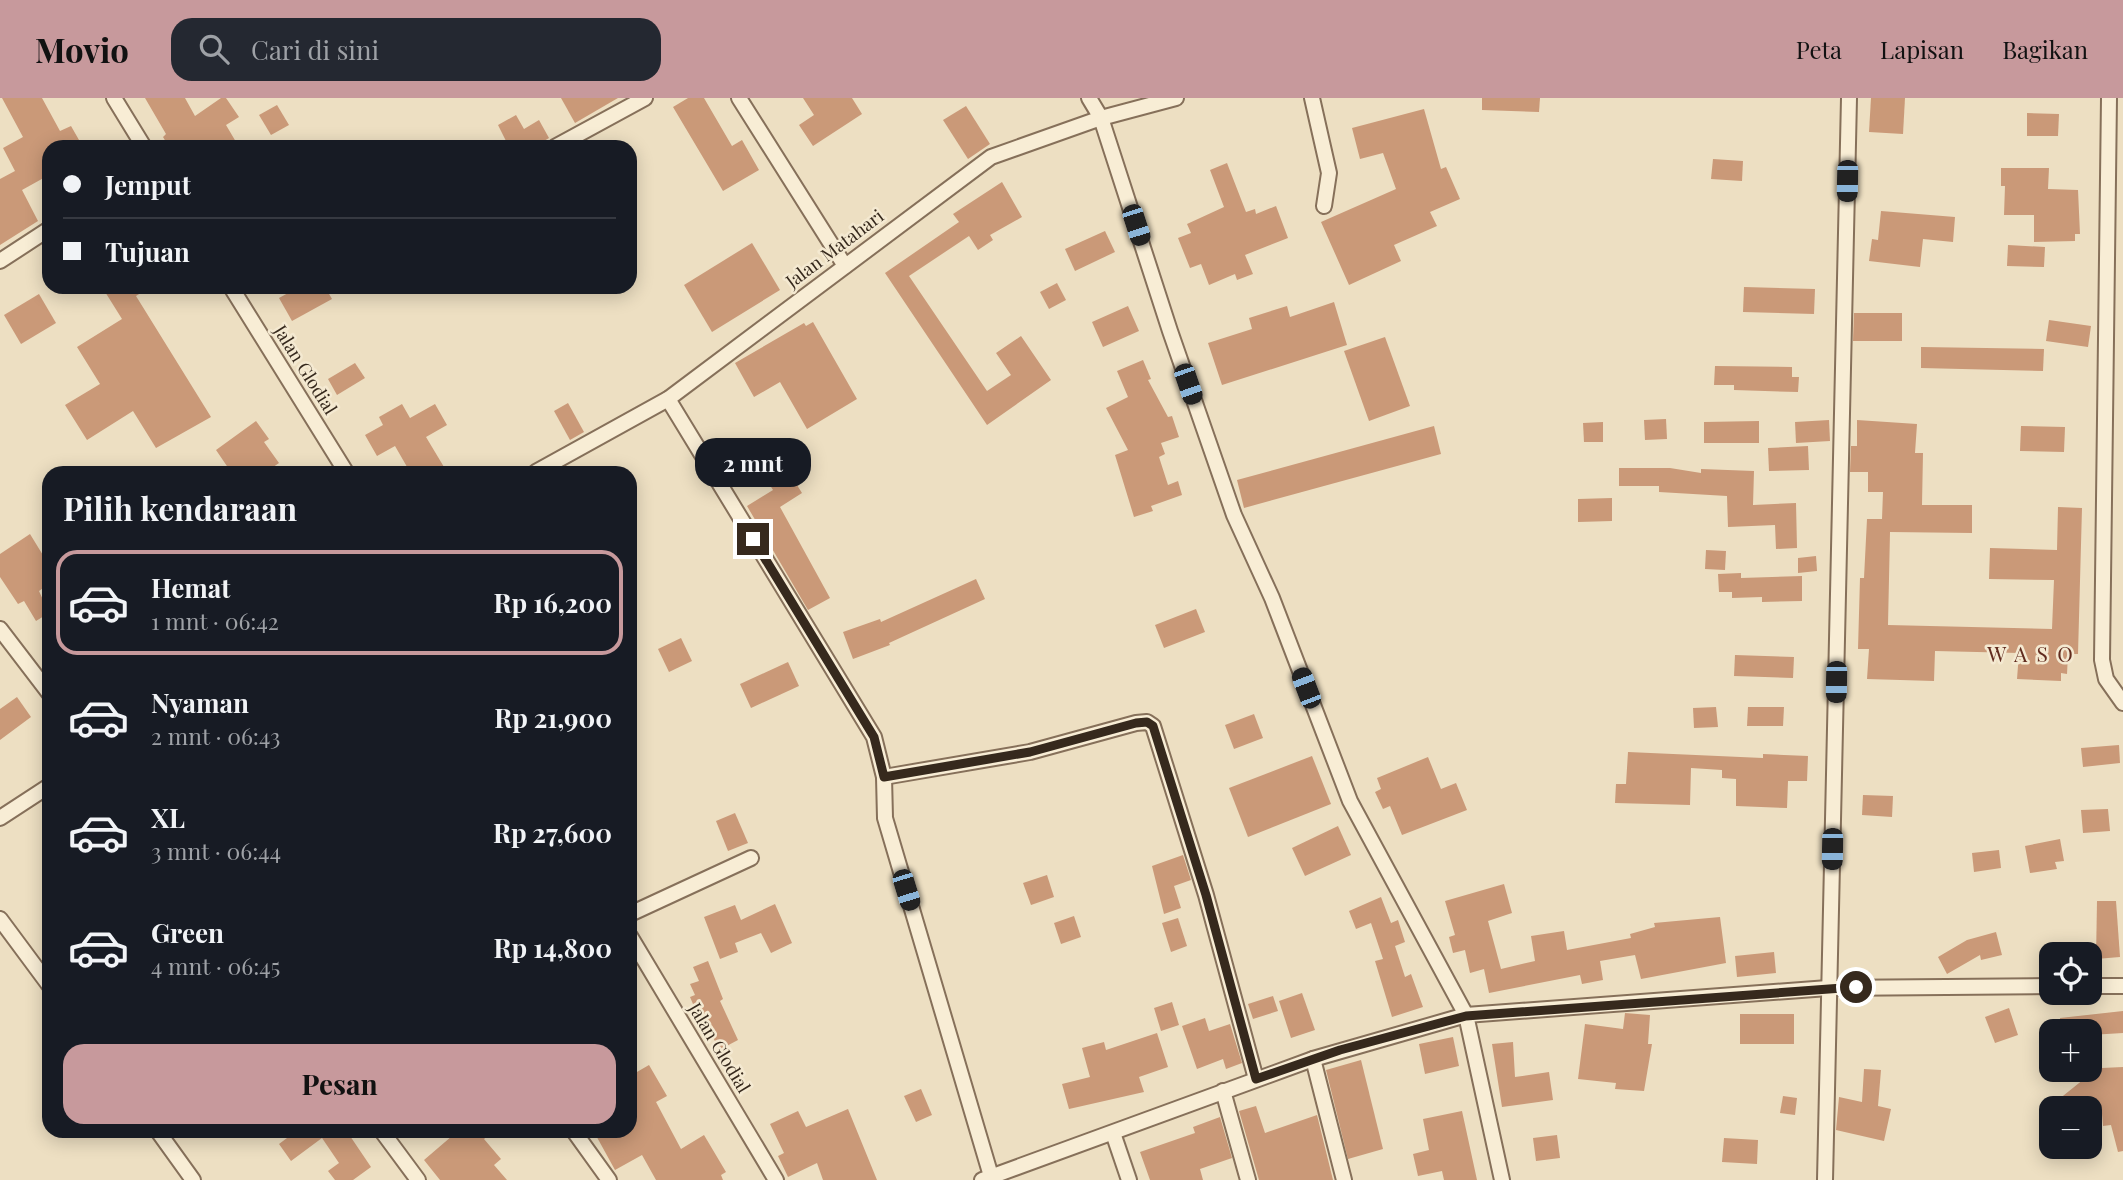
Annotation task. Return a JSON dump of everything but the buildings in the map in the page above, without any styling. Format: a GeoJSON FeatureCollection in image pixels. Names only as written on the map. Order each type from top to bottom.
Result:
{"type":"FeatureCollection","features":[{"type":"Feature","properties":{"kind":"street"},"geometry":{"type":"LineString","coordinates":[[114,98],[140,140]]}},
{"type":"Feature","properties":{"kind":"street"},"geometry":{"type":"LineString","coordinates":[[568,140],[645,98]]}},
{"type":"Feature","properties":{"kind":"street"},"geometry":{"type":"LineString","coordinates":[[739,98],[845,266]]}},
{"type":"Feature","properties":{"kind":"street"},"geometry":{"type":"LineString","coordinates":[[1089,98],[1101,118],[1170,331],[1234,515],[1272,598],[1350,801],[1466,1016],[1502,1180]]}},
{"type":"Feature","properties":{"kind":"street","name":"Jalan Matahari"},"geometry":{"type":"LineString","coordinates":[[547,466],[668,399],[991,157],[1101,118],[1176,98]]}},
{"type":"Feature","properties":{"kind":"street"},"geometry":{"type":"LineString","coordinates":[[1312,98],[1329,173],[1324,206]]}},
{"type":"Feature","properties":{"kind":"street"},"geometry":{"type":"LineString","coordinates":[[1825,1180],[1849,98]]}},
{"type":"Feature","properties":{"kind":"street"},"geometry":{"type":"LineString","coordinates":[[2109,98],[2102,660],[2106,679],[2121,694]]}},
{"type":"Feature","properties":{"kind":"street"},"geometry":{"type":"LineString","coordinates":[[0,261],[42,234]]}},
{"type":"Feature","properties":{"kind":"street","name":"Jalan Glodial"},"geometry":{"type":"LineString","coordinates":[[235,294],[342,466]]}},
{"type":"Feature","properties":{"kind":"street"},"geometry":{"type":"LineString","coordinates":[[668,399],[874,737],[884,777],[885,818],[987,1178],[1313,1059],[1466,1016],[1828,988],[2039,986]]}},
{"type":"Feature","properties":{"kind":"street"},"geometry":{"type":"LineString","coordinates":[[0,629],[42,684]]}},
{"type":"Feature","properties":{"kind":"street"},"geometry":{"type":"LineString","coordinates":[[884,777],[1030,752],[1136,723],[1147,722],[1153,726],[1206,895],[1256,1079]]}},
{"type":"Feature","properties":{"kind":"street"},"geometry":{"type":"LineString","coordinates":[[0,818],[42,791]]}},
{"type":"Feature","properties":{"kind":"street"},"geometry":{"type":"LineString","coordinates":[[637,911],[751,858]]}},
{"type":"Feature","properties":{"kind":"street"},"geometry":{"type":"LineString","coordinates":[[0,919],[42,976]]}},
{"type":"Feature","properties":{"kind":"street","name":"Jalan Glodial"},"geometry":{"type":"LineString","coordinates":[[637,948],[776,1180]]}},
{"type":"Feature","properties":{"kind":"street"},"geometry":{"type":"LineString","coordinates":[[2102,986],[2123,986]]}},
{"type":"Feature","properties":{"kind":"street"},"geometry":{"type":"LineString","coordinates":[[1313,1059],[1344,1180]]}},
{"type":"Feature","properties":{"kind":"street"},"geometry":{"type":"LineString","coordinates":[[1223,1091],[1248,1180]]}},
{"type":"Feature","properties":{"kind":"street"},"geometry":{"type":"LineString","coordinates":[[1113,1133],[1129,1180]]}},
{"type":"Feature","properties":{"kind":"street"},"geometry":{"type":"LineString","coordinates":[[162,1138],[193,1180]]}},
{"type":"Feature","properties":{"kind":"street"},"geometry":{"type":"LineString","coordinates":[[387,1138],[418,1180]]}},
{"type":"Feature","properties":{"kind":"street"},"geometry":{"type":"LineString","coordinates":[[579,1138],[609,1180]]}},
{"type":"Feature","properties":{"kind":"district","name":"W A S O"},"geometry":{"type":"Point","coordinates":[2031,655]}},
{"type":"Feature","properties":{"kind":"route"},"geometry":{"type":"LineString","coordinates":[[753,539],[874,737],[884,777],[1030,752],[1136,723],[1147,722],[1153,726],[1206,895],[1256,1079],[1340,1050],[1466,1016],[1856,987]]}}]}
